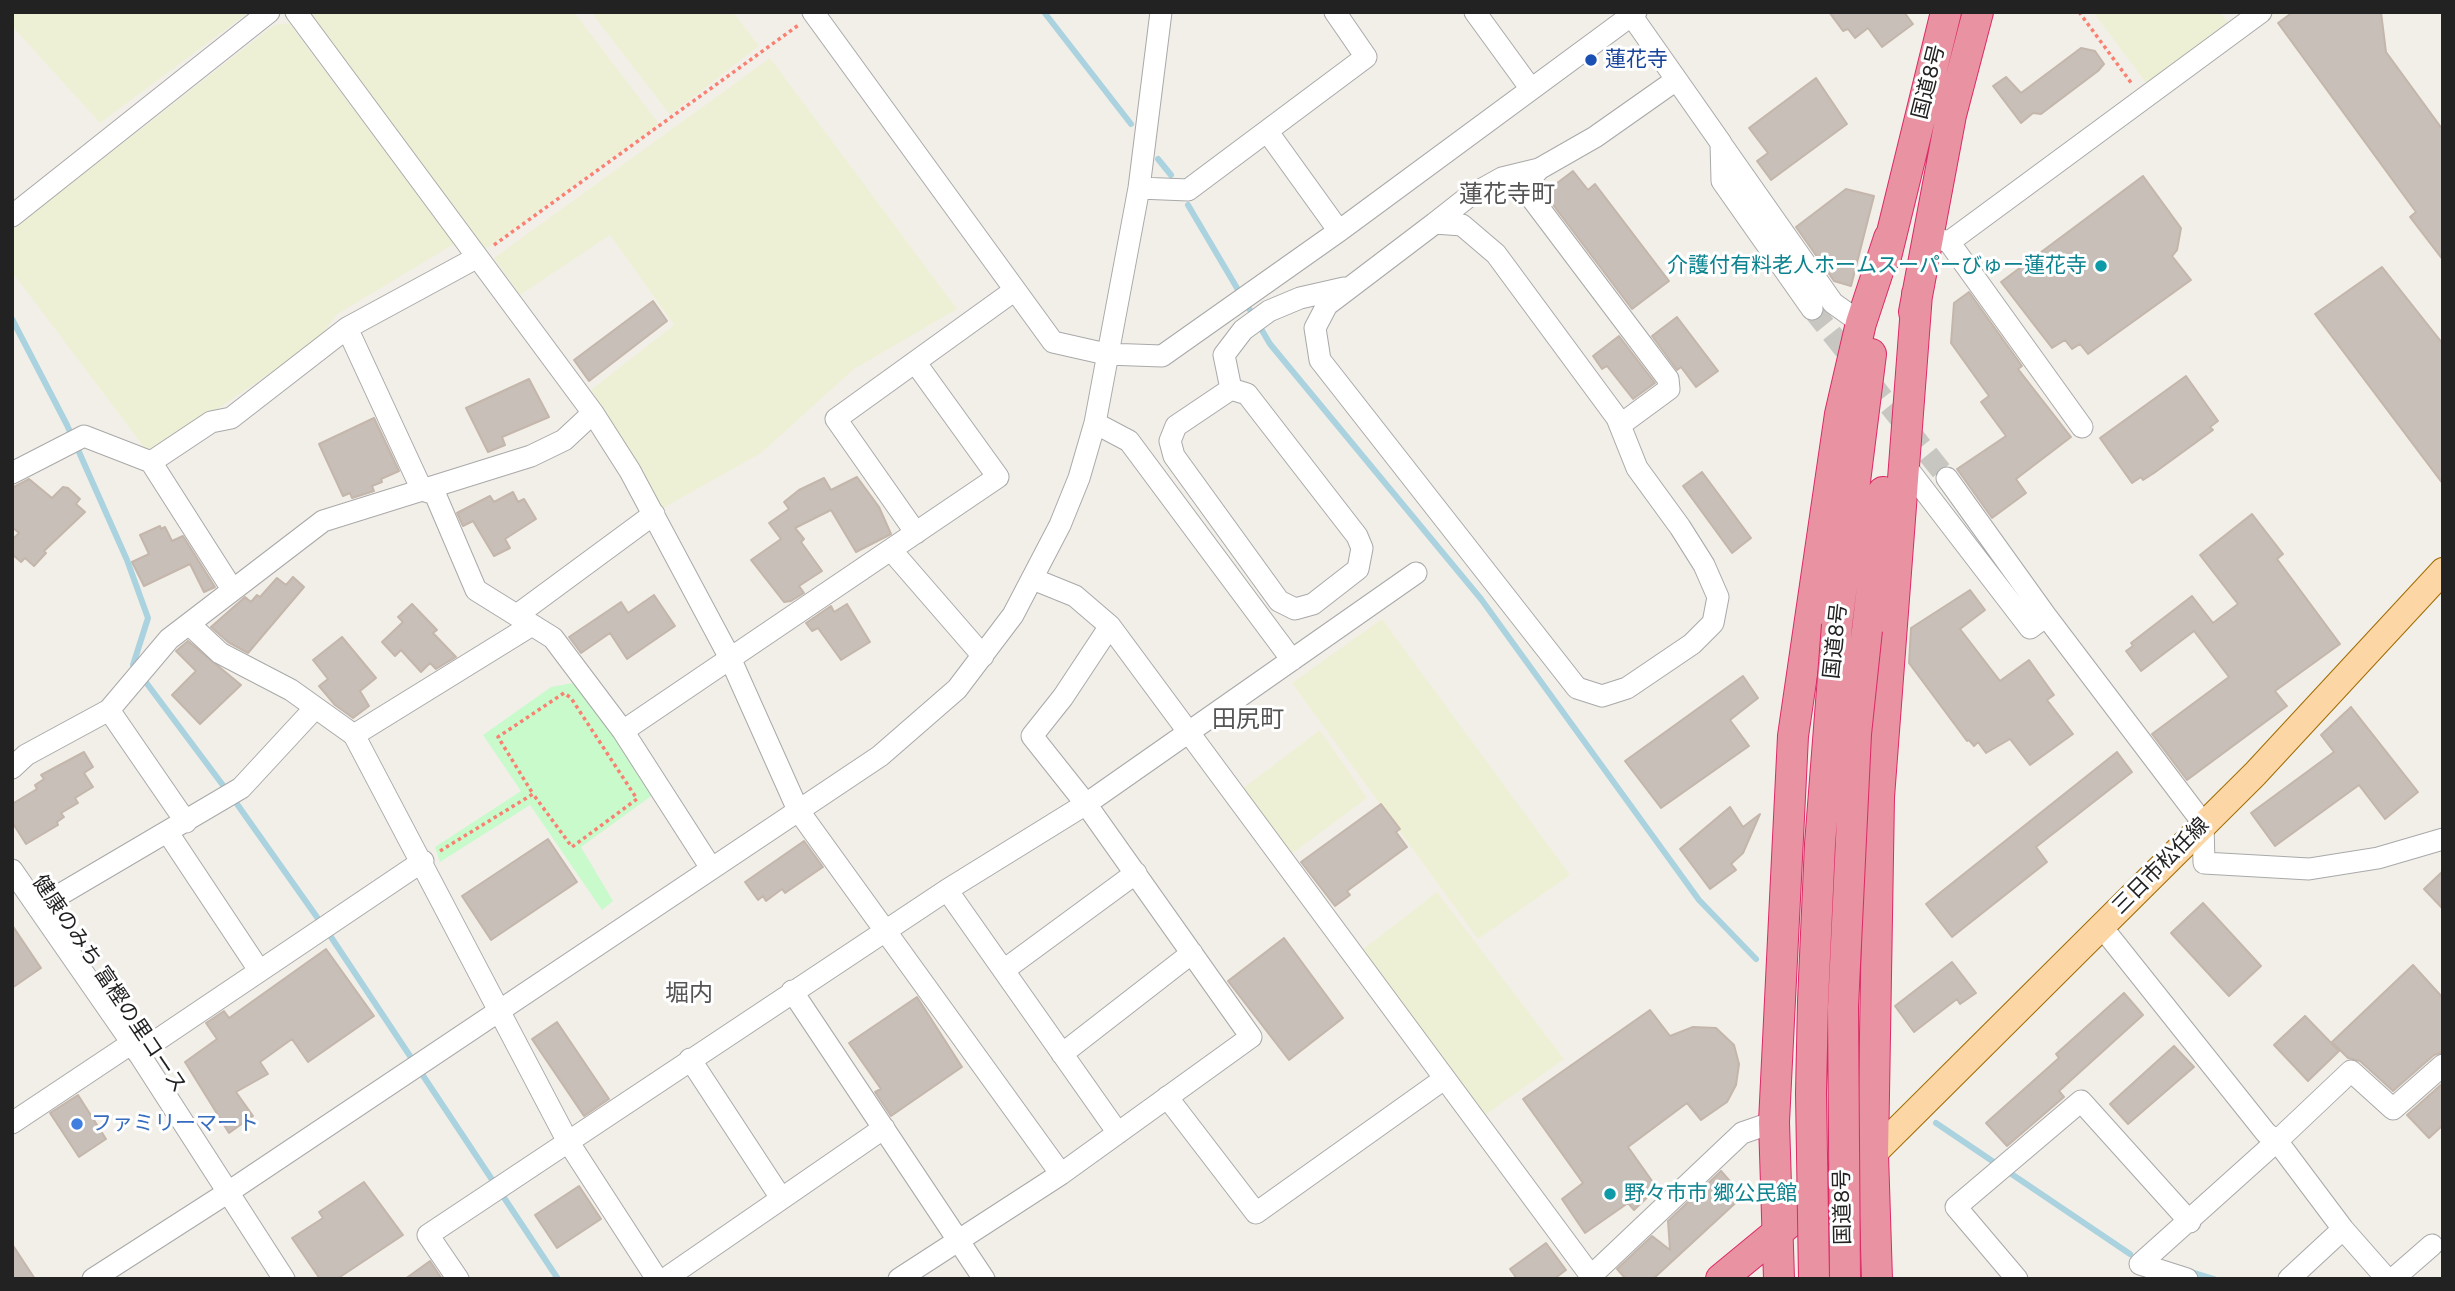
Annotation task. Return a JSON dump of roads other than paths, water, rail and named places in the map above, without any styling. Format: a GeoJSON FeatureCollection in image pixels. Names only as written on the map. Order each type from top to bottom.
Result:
{"type":"FeatureCollection","features":[{"type":"Feature","properties":{"kind":"highway","name":"国道8号"},"geometry":{"type":"LineString","coordinates":[[1814,1279],[1811,1093],[1813,1001],[1819,844],[1837,625],[1871,351],[1889,238],[1946,12]]}},
{"type":"Feature","properties":{"kind":"highway","name":"国道8号"},"geometry":{"type":"LineString","coordinates":[[1845,1279],[1843,1007],[1856,734],[1883,487],[1917,294],[1938,239],[1951,116],[1978,12]]}},
{"type":"Feature","properties":{"kind":"highway"},"geometry":{"type":"LineString","coordinates":[[1779,1279],[1774,1122],[1793,736],[1840,414],[1861,323],[1889,238]]}},
{"type":"Feature","properties":{"kind":"highway"},"geometry":{"type":"LineString","coordinates":[[1877,1279],[1873,1154],[1879,797],[1917,294]]}},
{"type":"Feature","properties":{"kind":"highway"},"geometry":{"type":"LineString","coordinates":[[1721,1279],[1873,1154]]}},
{"type":"Feature","properties":{"kind":"main road","name":"三日市松任線"},"geometry":{"type":"LineString","coordinates":[[1873,1154],[2255,774],[2443,571]]}},
{"type":"Feature","properties":{"kind":"street"},"geometry":{"type":"LineString","coordinates":[[12,216],[269,12]]}},
{"type":"Feature","properties":{"kind":"street"},"geometry":{"type":"LineString","coordinates":[[296,12],[593,413],[654,514],[730,658],[798,810],[1061,1174]]}},
{"type":"Feature","properties":{"kind":"street"},"geometry":{"type":"LineString","coordinates":[[93,1279],[230,1191],[414,1065],[880,756],[957,689],[1013,615],[1033,579],[1079,478],[1095,423],[1139,188],[1161,12]]}},
{"type":"Feature","properties":{"kind":"street"},"geometry":{"type":"LineString","coordinates":[[1139,188],[1188,190],[1366,57],[1335,12]]}},
{"type":"Feature","properties":{"kind":"street"},"geometry":{"type":"LineString","coordinates":[[1475,12],[1531,89]]}},
{"type":"Feature","properties":{"kind":"street"},"geometry":{"type":"LineString","coordinates":[[2082,427],[1938,239],[2143,99],[2261,12]]}},
{"type":"Feature","properties":{"kind":"street"},"geometry":{"type":"LineString","coordinates":[[808,16],[1053,342],[1106,354],[1161,356],[1339,231],[1632,13],[1833,303],[1861,323]]}},
{"type":"Feature","properties":{"kind":"street"},"geometry":{"type":"LineString","coordinates":[[1435,223],[1462,225],[1496,254],[1620,425],[1637,468],[1704,565],[1718,597],[1713,623],[1692,644],[1627,688],[1602,696],[1577,688],[1562,671],[1320,360],[1315,328],[1327,305],[1468,197],[1502,178],[1539,169],[1595,137],[1676,80]]}},
{"type":"Feature","properties":{"kind":"street"},"geometry":{"type":"LineString","coordinates":[[1267,131],[1339,231]]}},
{"type":"Feature","properties":{"kind":"street"},"geometry":{"type":"LineString","coordinates":[[1721,143],[1722,181],[1812,309]]}},
{"type":"Feature","properties":{"kind":"street"},"geometry":{"type":"LineString","coordinates":[[1539,169],[1528,182],[1527,191],[1668,379],[1669,389],[1620,425]]}},
{"type":"Feature","properties":{"kind":"street"},"geometry":{"type":"LineString","coordinates":[[151,462],[211,422],[231,418],[347,328],[476,258]]}},
{"type":"Feature","properties":{"kind":"street"},"geometry":{"type":"LineString","coordinates":[[1231,389],[1224,355],[1242,330],[1269,311],[1300,298],[1349,287]]}},
{"type":"Feature","properties":{"kind":"street"},"geometry":{"type":"LineString","coordinates":[[916,533],[836,419],[1015,290]]}},
{"type":"Feature","properties":{"kind":"street"},"geometry":{"type":"LineString","coordinates":[[347,328],[422,490],[435,494],[476,590],[553,638],[623,731],[711,868]]}},
{"type":"Feature","properties":{"kind":"street"},"geometry":{"type":"LineString","coordinates":[[623,731],[998,477],[915,362]]}},
{"type":"Feature","properties":{"kind":"street"},"geometry":{"type":"LineString","coordinates":[[1231,389],[1247,394],[1357,536],[1362,548],[1358,569],[1313,604],[1296,609],[1279,601],[1174,456],[1170,441],[1176,426],[1231,389]]}},
{"type":"Feature","properties":{"kind":"street"},"geometry":{"type":"LineString","coordinates":[[12,768],[26,755],[109,710],[169,639],[323,521],[531,456],[564,440],[593,413]]}},
{"type":"Feature","properties":{"kind":"street"},"geometry":{"type":"LineString","coordinates":[[1095,423],[1129,440],[1292,660]]}},
{"type":"Feature","properties":{"kind":"street"},"geometry":{"type":"LineString","coordinates":[[12,473],[84,436],[151,462],[232,589]]}},
{"type":"Feature","properties":{"kind":"street"},"geometry":{"type":"LineString","coordinates":[[1904,464],[2030,628],[2046,616]]}},
{"type":"Feature","properties":{"kind":"street"},"geometry":{"type":"LineString","coordinates":[[1947,478],[2046,616],[2203,823],[2204,863],[2309,869],[2378,858],[2443,839]]}},
{"type":"Feature","properties":{"kind":"street"},"geometry":{"type":"LineString","coordinates":[[354,735],[525,620],[654,514]]}},
{"type":"Feature","properties":{"kind":"street"},"geometry":{"type":"LineString","coordinates":[[891,550],[983,656]]}},
{"type":"Feature","properties":{"kind":"street"},"geometry":{"type":"LineString","coordinates":[[458,1279],[428,1234],[792,991],[1086,804],[1190,734],[1416,573]]}},
{"type":"Feature","properties":{"kind":"street"},"geometry":{"type":"LineString","coordinates":[[1033,579],[1075,596],[1110,626],[1590,1277],[1742,1133],[1774,1122]]}},
{"type":"Feature","properties":{"kind":"street"},"geometry":{"type":"LineString","coordinates":[[189,624],[220,653],[291,690],[354,735],[423,861],[498,1010],[568,1140],[657,1279]]}},
{"type":"Feature","properties":{"kind":"street"},"geometry":{"type":"LineString","coordinates":[[899,1279],[1061,1174],[1251,1037],[1086,804],[1032,736],[1063,697],[1110,626]]}},
{"type":"Feature","properties":{"kind":"street"},"geometry":{"type":"LineString","coordinates":[[39,906],[177,828],[241,788],[316,708]]}},
{"type":"Feature","properties":{"kind":"street"},"geometry":{"type":"LineString","coordinates":[[109,710],[259,970]]}},
{"type":"Feature","properties":{"kind":"street"},"geometry":{"type":"LineString","coordinates":[[12,1123],[259,970],[423,861]]}},
{"type":"Feature","properties":{"kind":"street"},"geometry":{"type":"LineString","coordinates":[[12,870],[135,1048],[230,1191],[284,1279]]}},
{"type":"Feature","properties":{"kind":"street"},"geometry":{"type":"LineString","coordinates":[[1004,971],[1136,873]]}},
{"type":"Feature","properties":{"kind":"street"},"geometry":{"type":"LineString","coordinates":[[947,890],[1118,1133]]}},
{"type":"Feature","properties":{"kind":"street"},"geometry":{"type":"LineString","coordinates":[[2101,926],[2386,1279]]}},
{"type":"Feature","properties":{"kind":"street"},"geometry":{"type":"LineString","coordinates":[[1062,1054],[1192,953]]}},
{"type":"Feature","properties":{"kind":"street"},"geometry":{"type":"LineString","coordinates":[[792,991],[984,1279]]}},
{"type":"Feature","properties":{"kind":"street"},"geometry":{"type":"LineString","coordinates":[[690,1059],[780,1198]]}},
{"type":"Feature","properties":{"kind":"street"},"geometry":{"type":"LineString","coordinates":[[2132,1272],[2190,1222],[2351,1071],[2393,1109],[2443,1065]]}},
{"type":"Feature","properties":{"kind":"street"},"geometry":{"type":"LineString","coordinates":[[1167,1097],[1256,1213],[1444,1079]]}},
{"type":"Feature","properties":{"kind":"street"},"geometry":{"type":"LineString","coordinates":[[2017,1279],[1956,1207],[2081,1101],[2190,1222]]}},
{"type":"Feature","properties":{"kind":"street"},"geometry":{"type":"LineString","coordinates":[[665,1279],[884,1128]]}},
{"type":"Feature","properties":{"kind":"street"},"geometry":{"type":"LineString","coordinates":[[2289,1279],[2343,1229]]}},
{"type":"Feature","properties":{"kind":"street"},"geometry":{"type":"LineString","coordinates":[[2393,1279],[2439,1245]]}},
{"type":"Feature","properties":{"kind":"street"},"geometry":{"type":"LineString","coordinates":[[2132,1272],[2187,1279]]}},
{"type":"Feature","properties":{"kind":"waterway"},"geometry":{"type":"LineString","coordinates":[[1044,12],[1131,124]]}},
{"type":"Feature","properties":{"kind":"waterway"},"geometry":{"type":"LineString","coordinates":[[1158,159],[1171,175]]}},
{"type":"Feature","properties":{"kind":"waterway"},"geometry":{"type":"LineString","coordinates":[[1188,205],[1270,344],[1481,599],[1699,900],[1756,959]]}},
{"type":"Feature","properties":{"kind":"waterway"},"geometry":{"type":"LineString","coordinates":[[12,319],[67,425],[127,560],[148,618],[133,665],[237,804],[331,937],[558,1279]]}},
{"type":"Feature","properties":{"kind":"waterway"},"geometry":{"type":"LineString","coordinates":[[1936,1123],[2130,1254]]}},
{"type":"Feature","properties":{"kind":"waterway"},"geometry":{"type":"LineString","coordinates":[[2188,1271],[2214,1279]]}},
{"type":"Feature","properties":{"kind":"tunnel"},"geometry":{"type":"LineString","coordinates":[[1812,309],[1947,478]]}},
{"type":"Feature","properties":{"kind":"place","name":"蓮花寺"},"geometry":{"type":"Point","coordinates":[1591,60]}},
{"type":"Feature","properties":{"kind":"place","name":"介護付有料老人ホームスーパーびゅー蓮花寺"},"geometry":{"type":"Point","coordinates":[2101,266]}},
{"type":"Feature","properties":{"kind":"place","name":"ファミリーマート"},"geometry":{"type":"Point","coordinates":[77,1124]}},
{"type":"Feature","properties":{"kind":"place","name":"野々市市 郷公民館"},"geometry":{"type":"Point","coordinates":[1610,1194]}},
{"type":"Feature","properties":{"kind":"district","name":"蓮花寺町"},"geometry":{"type":"Point","coordinates":[1507,195]}},
{"type":"Feature","properties":{"kind":"district","name":"田尻町"},"geometry":{"type":"Point","coordinates":[1248,720]}},
{"type":"Feature","properties":{"kind":"district","name":"堀内"},"geometry":{"type":"Point","coordinates":[689,994]}}]}
